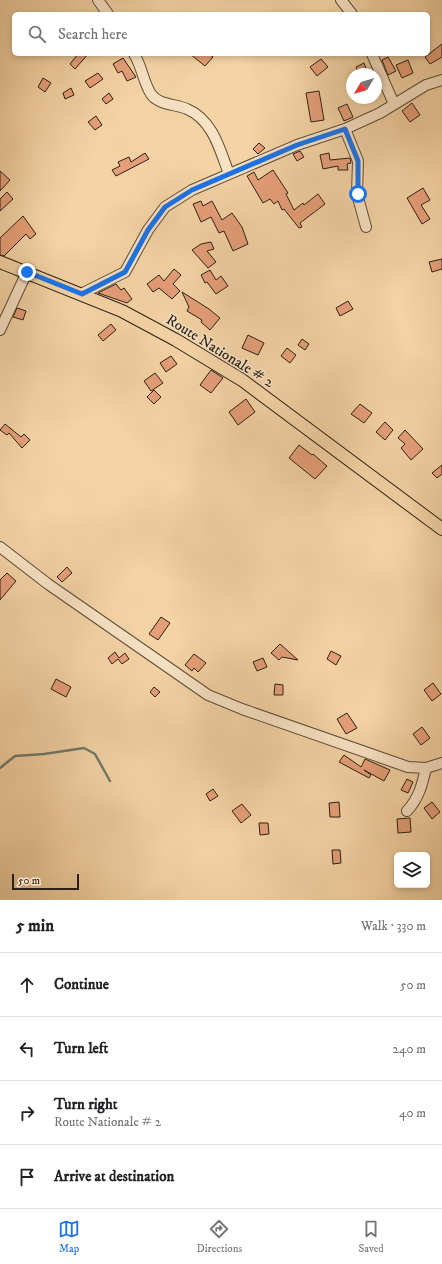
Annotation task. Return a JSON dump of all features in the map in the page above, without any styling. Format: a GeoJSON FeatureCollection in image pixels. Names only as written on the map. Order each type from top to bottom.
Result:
{"type":"FeatureCollection","features":[{"type":"Feature","properties":{"kind":"main road","name":"Route Nationale # 2"},"geometry":{"type":"LineString","coordinates":[[0,262],[82,294],[128,314],[176,340],[242,380],[442,529]]}},
{"type":"Feature","properties":{"kind":"street"},"geometry":{"type":"LineString","coordinates":[[98,0],[107,12]]}},
{"type":"Feature","properties":{"kind":"street"},"geometry":{"type":"LineString","coordinates":[[341,0],[350,12]]}},
{"type":"Feature","properties":{"kind":"street"},"geometry":{"type":"LineString","coordinates":[[135,56],[151,95],[162,102],[187,109],[204,120],[215,138],[229,174]]}},
{"type":"Feature","properties":{"kind":"street"},"geometry":{"type":"LineString","coordinates":[[373,56],[394,104]]}},
{"type":"Feature","properties":{"kind":"street"},"geometry":{"type":"LineString","coordinates":[[82,294],[125,272],[148,230],[165,207],[192,190],[297,145],[345,129],[380,113],[426,85],[442,80]]}},
{"type":"Feature","properties":{"kind":"street"},"geometry":{"type":"LineString","coordinates":[[345,129],[358,161],[358,194],[366,227]]}},
{"type":"Feature","properties":{"kind":"street"},"geometry":{"type":"LineString","coordinates":[[0,330],[27,272]]}},
{"type":"Feature","properties":{"kind":"street"},"geometry":{"type":"LineString","coordinates":[[0,547],[48,584],[208,695],[242,709],[408,767],[426,768],[442,764]]}},
{"type":"Feature","properties":{"kind":"street"},"geometry":{"type":"LineString","coordinates":[[407,811],[415,802],[420,792],[426,768]]}},
{"type":"Feature","properties":{"kind":"building"},"geometry":{"type":"Polygon","coordinates":[[[442,44],[442,57],[430,64],[425,57],[430,56],[430,53],[442,44]]]}},
{"type":"Feature","properties":{"kind":"building"},"geometry":{"type":"Polygon","coordinates":[[[76,56],[86,56],[75,69],[70,64],[76,56]]]}},
{"type":"Feature","properties":{"kind":"building"},"geometry":{"type":"Polygon","coordinates":[[[192,56],[213,57],[205,66],[192,56]]]}},
{"type":"Feature","properties":{"kind":"building"},"geometry":{"type":"Polygon","coordinates":[[[388,57],[396,71],[388,75],[382,60],[388,57]]]}},
{"type":"Feature","properties":{"kind":"building"},"geometry":{"type":"Polygon","coordinates":[[[123,58],[136,77],[127,81],[122,71],[118,73],[113,64],[123,58]]]}},
{"type":"Feature","properties":{"kind":"building"},"geometry":{"type":"Polygon","coordinates":[[[321,59],[328,67],[317,76],[310,67],[321,59]]]}},
{"type":"Feature","properties":{"kind":"building"},"geometry":{"type":"Polygon","coordinates":[[[408,60],[413,73],[402,78],[396,65],[408,60]]]}},
{"type":"Feature","properties":{"kind":"building"},"geometry":{"type":"Polygon","coordinates":[[[364,63],[366,68],[356,68],[364,63]]]}},
{"type":"Feature","properties":{"kind":"building"},"geometry":{"type":"Polygon","coordinates":[[[98,73],[103,79],[90,88],[85,81],[98,73]]]}},
{"type":"Feature","properties":{"kind":"building"},"geometry":{"type":"Polygon","coordinates":[[[43,78],[51,83],[45,92],[38,87],[43,78]]]}},
{"type":"Feature","properties":{"kind":"building"},"geometry":{"type":"Polygon","coordinates":[[[71,88],[74,95],[65,99],[63,93],[71,88]]]}},
{"type":"Feature","properties":{"kind":"building"},"geometry":{"type":"Polygon","coordinates":[[[319,91],[324,120],[311,122],[306,93],[319,91]]]}},
{"type":"Feature","properties":{"kind":"building"},"geometry":{"type":"Polygon","coordinates":[[[109,93],[113,99],[106,104],[102,99],[109,93]]]}},
{"type":"Feature","properties":{"kind":"building"},"geometry":{"type":"Polygon","coordinates":[[[412,103],[420,115],[410,122],[402,111],[412,103]]]}},
{"type":"Feature","properties":{"kind":"building"},"geometry":{"type":"Polygon","coordinates":[[[347,104],[353,117],[344,121],[338,108],[347,104]]]}},
{"type":"Feature","properties":{"kind":"building"},"geometry":{"type":"Polygon","coordinates":[[[96,116],[102,125],[95,130],[88,122],[96,116]]]}},
{"type":"Feature","properties":{"kind":"building"},"geometry":{"type":"Polygon","coordinates":[[[259,143],[265,148],[258,154],[253,149],[259,143]]]}},
{"type":"Feature","properties":{"kind":"building"},"geometry":{"type":"Polygon","coordinates":[[[300,151],[304,157],[297,161],[293,154],[300,151]]]}},
{"type":"Feature","properties":{"kind":"building"},"geometry":{"type":"Polygon","coordinates":[[[145,153],[149,159],[116,176],[112,170],[120,166],[118,162],[129,157],[131,162],[145,153]]]}},
{"type":"Feature","properties":{"kind":"building"},"geometry":{"type":"Polygon","coordinates":[[[329,153],[330,160],[350,158],[351,163],[347,164],[348,170],[338,170],[338,166],[323,169],[320,155],[329,153]]]}},
{"type":"Feature","properties":{"kind":"building"},"geometry":{"type":"Polygon","coordinates":[[[273,170],[288,193],[286,194],[294,210],[303,203],[304,205],[318,194],[325,204],[300,223],[302,227],[299,228],[284,209],[282,210],[278,201],[274,204],[270,199],[263,203],[247,176],[254,172],[258,180],[273,170]]]}},
{"type":"Feature","properties":{"kind":"building"},"geometry":{"type":"Polygon","coordinates":[[[0,171],[10,180],[0,191],[0,171]]]}},
{"type":"Feature","properties":{"kind":"building"},"geometry":{"type":"Polygon","coordinates":[[[423,188],[430,200],[421,205],[430,219],[422,224],[407,198],[423,188]]]}},
{"type":"Feature","properties":{"kind":"building"},"geometry":{"type":"Polygon","coordinates":[[[7,192],[13,199],[0,211],[0,199],[7,192]]]}},
{"type":"Feature","properties":{"kind":"building"},"geometry":{"type":"Polygon","coordinates":[[[201,201],[203,206],[212,201],[222,220],[232,213],[242,227],[248,244],[233,251],[224,231],[219,233],[211,217],[201,222],[193,204],[201,201]]]}},
{"type":"Feature","properties":{"kind":"building"},"geometry":{"type":"Polygon","coordinates":[[[23,216],[36,234],[30,239],[26,234],[4,256],[0,255],[0,238],[23,216]]]}},
{"type":"Feature","properties":{"kind":"building"},"geometry":{"type":"Polygon","coordinates":[[[211,242],[214,249],[207,251],[216,262],[208,268],[192,250],[201,244],[211,242]]]}},
{"type":"Feature","properties":{"kind":"building"},"geometry":{"type":"Polygon","coordinates":[[[442,259],[442,269],[432,272],[429,262],[442,259]]]}},
{"type":"Feature","properties":{"kind":"building"},"geometry":{"type":"Polygon","coordinates":[[[174,269],[181,275],[173,284],[180,291],[172,299],[159,288],[153,292],[147,284],[159,275],[164,281],[174,269]]]}},
{"type":"Feature","properties":{"kind":"building"},"geometry":{"type":"Polygon","coordinates":[[[210,270],[216,280],[221,276],[228,286],[216,294],[207,282],[205,283],[201,275],[210,270]]]}},
{"type":"Feature","properties":{"kind":"building"},"geometry":{"type":"Polygon","coordinates":[[[116,284],[121,290],[124,288],[132,299],[127,303],[98,293],[116,284]]]}},
{"type":"Feature","properties":{"kind":"building"},"geometry":{"type":"Polygon","coordinates":[[[182,292],[209,309],[220,318],[210,330],[201,322],[202,320],[187,311],[189,307],[182,292]]]}},
{"type":"Feature","properties":{"kind":"building"},"geometry":{"type":"Polygon","coordinates":[[[348,301],[353,309],[340,316],[336,308],[348,301]]]}},
{"type":"Feature","properties":{"kind":"building"},"geometry":{"type":"Polygon","coordinates":[[[17,308],[26,311],[23,320],[13,317],[17,308]]]}},
{"type":"Feature","properties":{"kind":"building"},"geometry":{"type":"Polygon","coordinates":[[[111,324],[116,330],[103,341],[98,335],[111,324]]]}},
{"type":"Feature","properties":{"kind":"building"},"geometry":{"type":"Polygon","coordinates":[[[248,335],[264,343],[258,355],[242,348],[248,335]]]}},
{"type":"Feature","properties":{"kind":"building"},"geometry":{"type":"Polygon","coordinates":[[[302,339],[309,344],[305,350],[298,345],[302,339]]]}},
{"type":"Feature","properties":{"kind":"building"},"geometry":{"type":"Polygon","coordinates":[[[287,348],[296,355],[290,363],[281,356],[287,348]]]}},
{"type":"Feature","properties":{"kind":"building"},"geometry":{"type":"Polygon","coordinates":[[[171,356],[177,364],[166,372],[160,363],[171,356]]]}},
{"type":"Feature","properties":{"kind":"building"},"geometry":{"type":"Polygon","coordinates":[[[211,370],[223,378],[211,393],[200,385],[211,370]]]}},
{"type":"Feature","properties":{"kind":"building"},"geometry":{"type":"Polygon","coordinates":[[[155,373],[163,383],[151,391],[144,381],[155,373]]]}},
{"type":"Feature","properties":{"kind":"building"},"geometry":{"type":"Polygon","coordinates":[[[154,390],[161,397],[154,404],[147,397],[154,390]]]}},
{"type":"Feature","properties":{"kind":"building"},"geometry":{"type":"Polygon","coordinates":[[[246,399],[255,412],[238,425],[229,412],[246,399]]]}},
{"type":"Feature","properties":{"kind":"building"},"geometry":{"type":"Polygon","coordinates":[[[360,404],[372,413],[364,423],[351,414],[360,404]]]}},
{"type":"Feature","properties":{"kind":"building"},"geometry":{"type":"Polygon","coordinates":[[[385,422],[393,430],[385,440],[376,432],[385,422]]]}},
{"type":"Feature","properties":{"kind":"building"},"geometry":{"type":"Polygon","coordinates":[[[5,424],[21,437],[24,434],[30,440],[22,448],[9,433],[7,435],[0,430],[5,424]]]}},
{"type":"Feature","properties":{"kind":"building"},"geometry":{"type":"Polygon","coordinates":[[[405,430],[423,449],[411,460],[401,448],[405,444],[398,438],[405,430]]]}},
{"type":"Feature","properties":{"kind":"building"},"geometry":{"type":"Polygon","coordinates":[[[299,445],[327,466],[315,479],[289,458],[299,445]]]}},
{"type":"Feature","properties":{"kind":"building"},"geometry":{"type":"Polygon","coordinates":[[[442,465],[442,474],[437,478],[432,473],[442,465]]]}},
{"type":"Feature","properties":{"kind":"building"},"geometry":{"type":"Polygon","coordinates":[[[67,567],[72,573],[62,582],[57,577],[67,567]]]}},
{"type":"Feature","properties":{"kind":"building"},"geometry":{"type":"Polygon","coordinates":[[[7,573],[16,581],[0,600],[0,580],[7,573]]]}},
{"type":"Feature","properties":{"kind":"building"},"geometry":{"type":"Polygon","coordinates":[[[161,617],[170,623],[158,640],[149,634],[161,617]]]}},
{"type":"Feature","properties":{"kind":"building"},"geometry":{"type":"Polygon","coordinates":[[[280,644],[298,660],[282,657],[279,660],[271,653],[280,644]]]}},
{"type":"Feature","properties":{"kind":"building"},"geometry":{"type":"Polygon","coordinates":[[[331,651],[341,656],[336,665],[327,659],[331,651]]]}},
{"type":"Feature","properties":{"kind":"building"},"geometry":{"type":"Polygon","coordinates":[[[115,652],[119,658],[125,653],[129,659],[122,664],[118,659],[112,664],[108,658],[115,652]]]}},
{"type":"Feature","properties":{"kind":"building"},"geometry":{"type":"Polygon","coordinates":[[[194,654],[206,663],[198,672],[194,668],[192,671],[185,665],[194,654]]]}},
{"type":"Feature","properties":{"kind":"building"},"geometry":{"type":"Polygon","coordinates":[[[263,658],[267,667],[257,671],[253,662],[263,658]]]}},
{"type":"Feature","properties":{"kind":"building"},"geometry":{"type":"Polygon","coordinates":[[[56,679],[71,687],[66,697],[51,689],[56,679]]]}},
{"type":"Feature","properties":{"kind":"building"},"geometry":{"type":"Polygon","coordinates":[[[433,683],[441,694],[432,701],[424,690],[433,683]]]}},
{"type":"Feature","properties":{"kind":"building"},"geometry":{"type":"Polygon","coordinates":[[[275,684],[283,685],[283,695],[274,695],[275,684]]]}},
{"type":"Feature","properties":{"kind":"building"},"geometry":{"type":"Polygon","coordinates":[[[154,687],[160,692],[155,697],[150,692],[154,687]]]}},
{"type":"Feature","properties":{"kind":"building"},"geometry":{"type":"Polygon","coordinates":[[[347,713],[357,728],[346,734],[337,719],[347,713]]]}},
{"type":"Feature","properties":{"kind":"building"},"geometry":{"type":"Polygon","coordinates":[[[422,727],[430,738],[421,745],[413,734],[422,727]]]}},
{"type":"Feature","properties":{"kind":"building"},"geometry":{"type":"Polygon","coordinates":[[[344,755],[361,767],[365,759],[390,770],[384,781],[364,770],[371,775],[369,778],[339,762],[344,755]]]}},
{"type":"Feature","properties":{"kind":"building"},"geometry":{"type":"Polygon","coordinates":[[[407,779],[413,782],[408,793],[401,790],[407,779]]]}},
{"type":"Feature","properties":{"kind":"building"},"geometry":{"type":"Polygon","coordinates":[[[213,789],[218,796],[210,801],[206,794],[213,789]]]}},
{"type":"Feature","properties":{"kind":"building"},"geometry":{"type":"Polygon","coordinates":[[[339,802],[340,817],[330,817],[329,803],[339,802]]]}},
{"type":"Feature","properties":{"kind":"building"},"geometry":{"type":"Polygon","coordinates":[[[432,802],[440,812],[432,819],[424,808],[432,802]]]}},
{"type":"Feature","properties":{"kind":"building"},"geometry":{"type":"Polygon","coordinates":[[[242,804],[251,815],[241,823],[232,811],[242,804]]]}},
{"type":"Feature","properties":{"kind":"building"},"geometry":{"type":"Polygon","coordinates":[[[410,818],[411,832],[398,833],[397,819],[410,818]]]}},
{"type":"Feature","properties":{"kind":"building"},"geometry":{"type":"Polygon","coordinates":[[[259,823],[268,823],[269,834],[260,835],[259,823]]]}},
{"type":"Feature","properties":{"kind":"building"},"geometry":{"type":"Polygon","coordinates":[[[332,850],[340,850],[341,863],[333,864],[332,850]]]}},
{"type":"Feature","properties":{"kind":"waterway"},"geometry":{"type":"LineString","coordinates":[[0,768],[15,756],[44,754],[84,748],[95,754],[110,781]]}},
{"type":"Feature","properties":{"kind":"route"},"geometry":{"type":"LineString","coordinates":[[27,272],[82,294],[106,280],[125,272],[148,230],[165,207],[192,190],[297,145],[345,129],[358,161],[358,194]]}}]}
